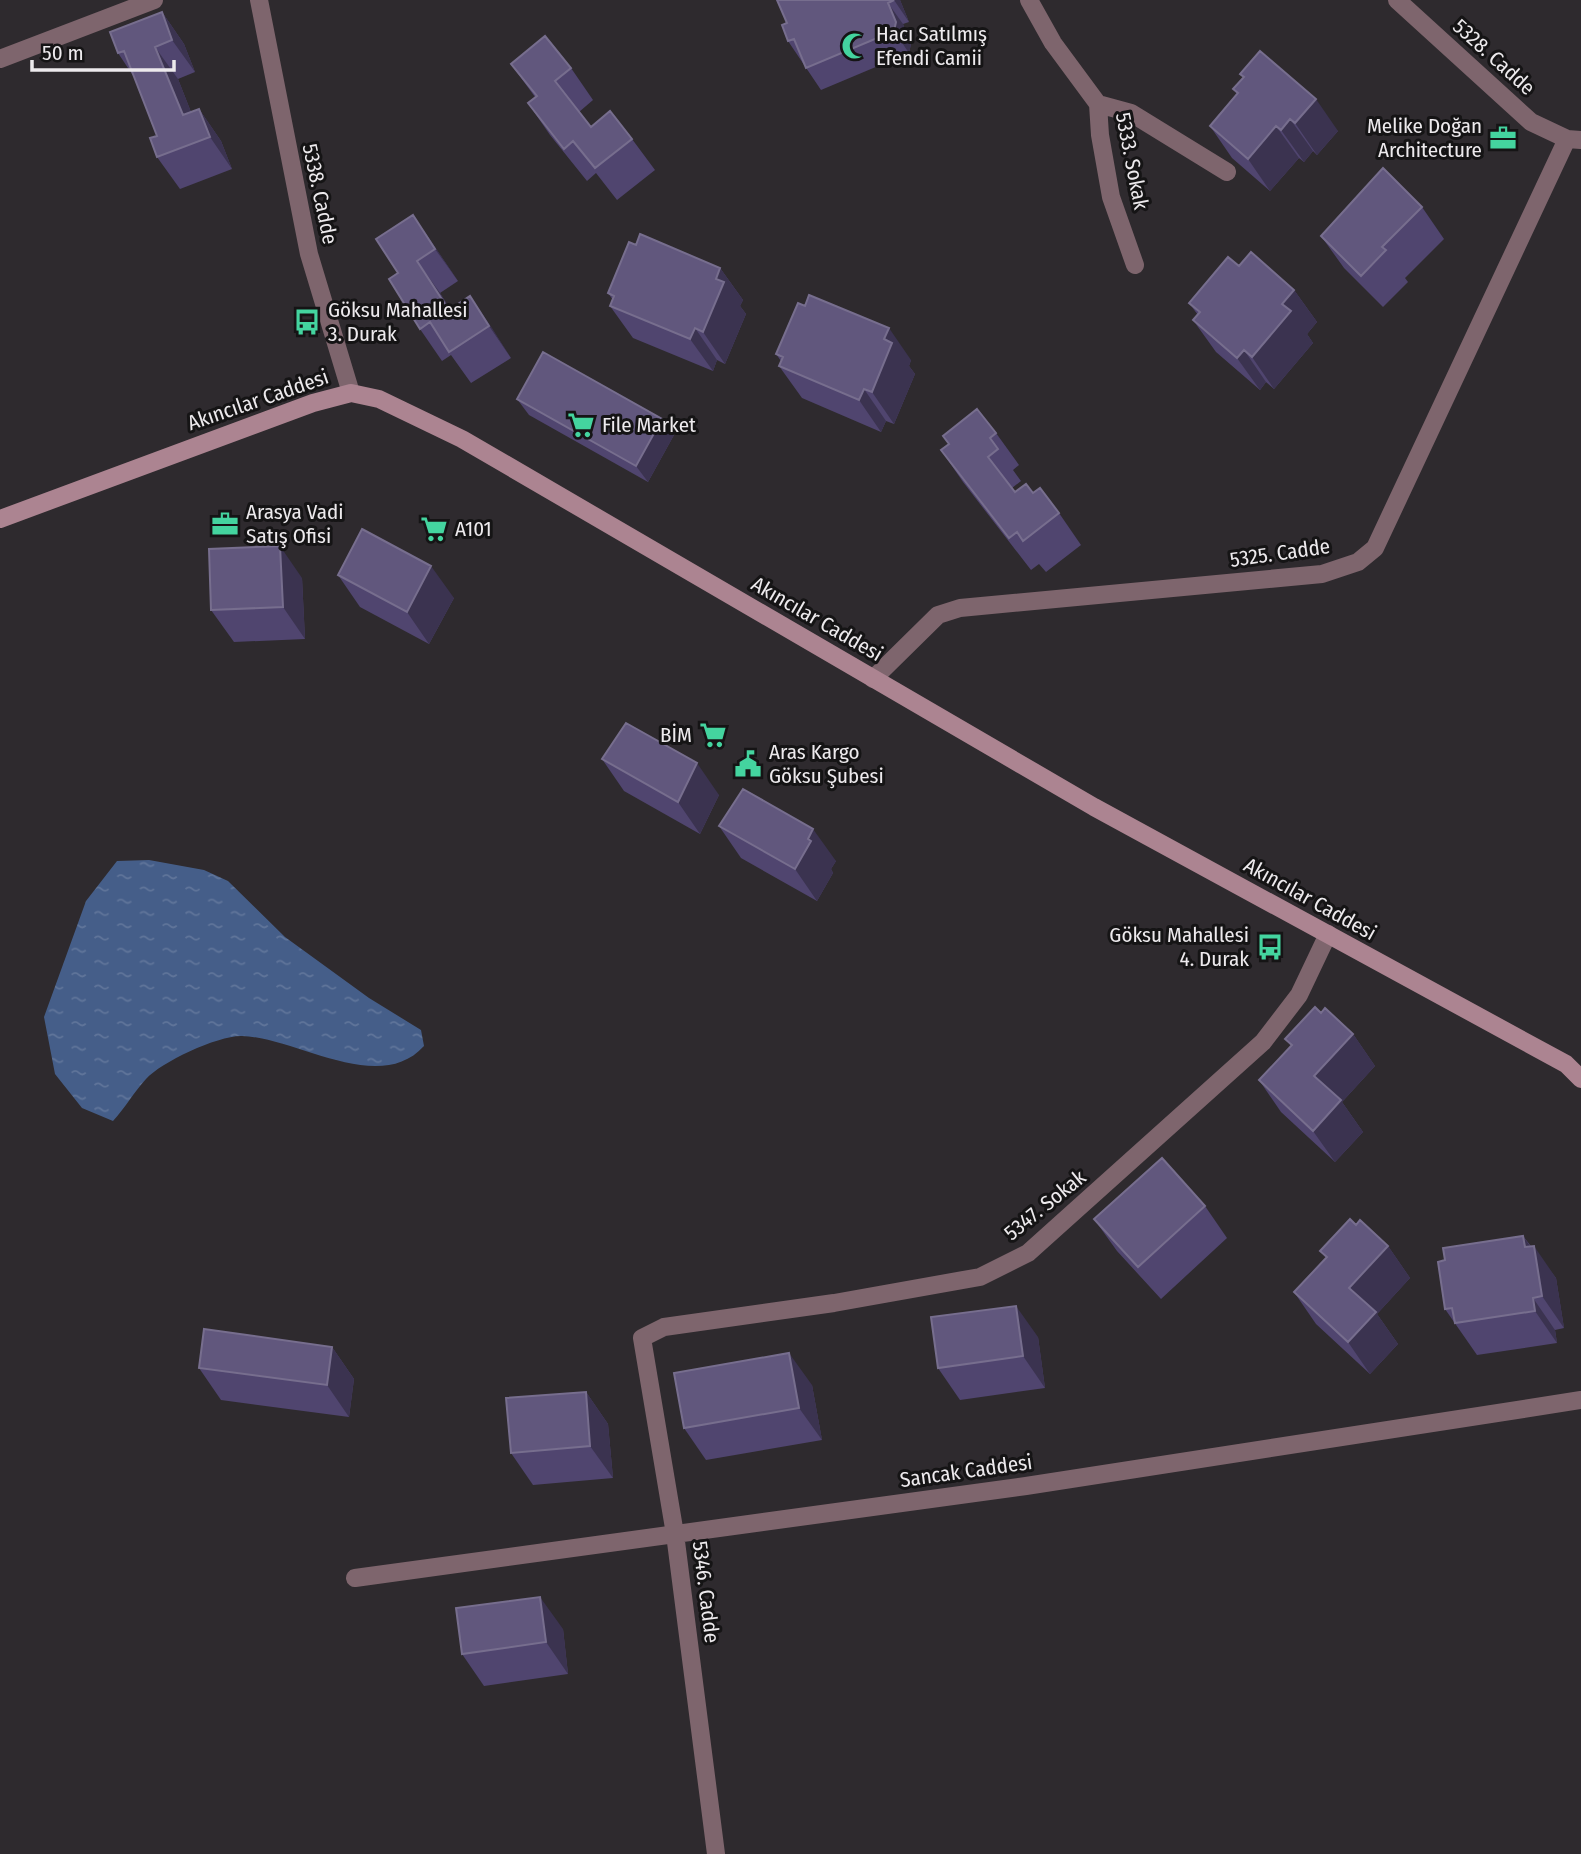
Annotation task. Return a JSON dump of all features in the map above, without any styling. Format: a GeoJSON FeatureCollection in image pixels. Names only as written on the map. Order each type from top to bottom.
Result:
{"type":"FeatureCollection","features":[{"type":"Feature","properties":{"kind":"street"},"geometry":{"type":"LineString","coordinates":[[0,59],[154,0]]}},
{"type":"Feature","properties":{"kind":"street","name":"5338. Cadde"},"geometry":{"type":"LineString","coordinates":[[258,0],[309,254],[351,393]]}},
{"type":"Feature","properties":{"kind":"street","name":"5333. Sokak"},"geometry":{"type":"LineString","coordinates":[[1029,0],[1053,43],[1098,104],[1100,135],[1111,197],[1135,265]]}},
{"type":"Feature","properties":{"kind":"street","name":"5328. Cadde"},"geometry":{"type":"LineString","coordinates":[[1397,0],[1531,122],[1574,140]]}},
{"type":"Feature","properties":{"kind":"street"},"geometry":{"type":"LineString","coordinates":[[1098,104],[1131,113],[1227,172]]}},
{"type":"Feature","properties":{"kind":"street","name":"5325. Cadde"},"geometry":{"type":"LineString","coordinates":[[873,678],[938,615],[960,608],[1322,574],[1358,562],[1375,548],[1574,140]]}},
{"type":"Feature","properties":{"kind":"street","name":"Akıncılar Caddesi"},"geometry":{"type":"LineString","coordinates":[[0,519],[246,426],[351,393],[379,399],[462,439],[1094,807],[1566,1064],[1581,1079]]}},
{"type":"Feature","properties":{"kind":"street","name":"5347. Sokak"},"geometry":{"type":"LineString","coordinates":[[642,1338],[664,1327],[834,1303],[980,1277],[1028,1253],[1263,1042],[1299,995],[1328,934]]}},
{"type":"Feature","properties":{"kind":"street","name":"5346. Cadde"},"geometry":{"type":"LineString","coordinates":[[642,1338],[675,1534],[716,1854]]}},
{"type":"Feature","properties":{"kind":"street","name":"Sancak Caddesi"},"geometry":{"type":"LineString","coordinates":[[355,1578],[1027,1486],[1581,1400]]}},
{"type":"Feature","properties":{"kind":"water"},"geometry":{"type":"Polygon","coordinates":[[[149,860],[204,870],[228,881],[285,937],[369,998],[421,1030],[424,1046],[405,1060],[384,1066],[361,1065],[263,1039],[232,1037],[191,1051],[153,1072],[113,1121],[82,1108],[55,1074],[44,1017],[86,901],[117,861],[149,860]]]}},
{"type":"Feature","properties":{"kind":"building","name":"Hacı Satılmış Efendi Camii"},"geometry":{"type":"Polygon","coordinates":[[[777,0],[894,0],[888,3],[896,22],[894,31],[806,68],[794,39],[788,41],[782,25],[787,23],[777,0]]]}},
{"type":"Feature","properties":{"kind":"building"},"geometry":{"type":"Polygon","coordinates":[[[162,12],[172,40],[155,47],[183,115],[199,109],[210,137],[157,157],[150,138],[157,136],[124,51],[118,53],[110,32],[162,12]]]}},
{"type":"Feature","properties":{"kind":"building"},"geometry":{"type":"Polygon","coordinates":[[[545,36],[571,68],[555,81],[591,127],[610,111],[632,139],[595,168],[573,141],[564,149],[528,103],[537,96],[511,64],[545,36]]]}},
{"type":"Feature","properties":{"kind":"building"},"geometry":{"type":"Polygon","coordinates":[[[1260,51],[1316,99],[1295,123],[1290,119],[1281,130],[1276,126],[1248,159],[1210,126],[1238,93],[1233,89],[1244,77],[1240,74],[1260,51]]]}},
{"type":"Feature","properties":{"kind":"building"},"geometry":{"type":"Polygon","coordinates":[[[1383,168],[1422,207],[1382,247],[1386,250],[1361,276],[1321,236],[1383,168]]]}},
{"type":"Feature","properties":{"kind":"building"},"geometry":{"type":"Polygon","coordinates":[[[413,215],[435,249],[417,261],[449,310],[470,296],[489,326],[449,352],[430,322],[420,329],[389,279],[398,273],[376,239],[413,215]]]}},
{"type":"Feature","properties":{"kind":"building"},"geometry":{"type":"Polygon","coordinates":[[[640,234],[720,268],[716,279],[724,282],[703,332],[695,328],[690,339],[610,306],[614,296],[608,293],[629,242],[636,245],[640,234]]]}},
{"type":"Feature","properties":{"kind":"building"},"geometry":{"type":"Polygon","coordinates":[[[1251,252],[1294,290],[1282,304],[1291,311],[1252,357],[1244,350],[1237,358],[1193,320],[1200,312],[1189,303],[1228,257],[1239,266],[1251,252]]]}},
{"type":"Feature","properties":{"kind":"building"},"geometry":{"type":"Polygon","coordinates":[[[809,295],[889,328],[884,339],[892,343],[872,392],[864,389],[859,400],[779,366],[783,357],[776,354],[798,303],[805,306],[809,295]]]}},
{"type":"Feature","properties":{"kind":"building"},"geometry":{"type":"Polygon","coordinates":[[[543,352],[662,419],[636,466],[517,399],[543,352]]]}},
{"type":"Feature","properties":{"kind":"building"},"geometry":{"type":"Polygon","coordinates":[[[977,409],[996,433],[990,438],[998,449],[988,457],[1015,492],[1026,484],[1033,493],[1040,488],[1059,513],[1023,541],[1017,532],[1009,538],[941,450],[949,444],[943,436],[977,409]]]}},
{"type":"Feature","properties":{"kind":"building"},"geometry":{"type":"Polygon","coordinates":[[[362,529],[431,566],[407,612],[338,575],[362,529]]]}},
{"type":"Feature","properties":{"kind":"building"},"geometry":{"type":"Polygon","coordinates":[[[280,546],[283,607],[211,610],[209,549],[280,546]]]}},
{"type":"Feature","properties":{"kind":"building"},"geometry":{"type":"Polygon","coordinates":[[[626,723],[697,763],[678,802],[602,759],[626,723]]]}},
{"type":"Feature","properties":{"kind":"building"},"geometry":{"type":"Polygon","coordinates":[[[743,789],[813,829],[808,839],[811,841],[795,869],[719,826],[743,789]]]}},
{"type":"Feature","properties":{"kind":"building"},"geometry":{"type":"Polygon","coordinates":[[[1315,1007],[1321,1013],[1325,1008],[1353,1034],[1314,1076],[1341,1100],[1313,1131],[1259,1080],[1292,1045],[1285,1039],[1315,1007]]]}},
{"type":"Feature","properties":{"kind":"building"},"geometry":{"type":"Polygon","coordinates":[[[1162,1158],[1205,1206],[1138,1267],[1094,1219],[1162,1158]]]}},
{"type":"Feature","properties":{"kind":"building"},"geometry":{"type":"Polygon","coordinates":[[[1350,1219],[1356,1225],[1360,1220],[1388,1246],[1349,1288],[1376,1312],[1348,1342],[1294,1292],[1327,1257],[1320,1251],[1350,1219]]]}},
{"type":"Feature","properties":{"kind":"building"},"geometry":{"type":"Polygon","coordinates":[[[1523,1236],[1525,1247],[1534,1246],[1542,1296],[1533,1298],[1535,1311],[1455,1323],[1452,1308],[1445,1309],[1438,1262],[1445,1260],[1443,1248],[1523,1236]]]}},
{"type":"Feature","properties":{"kind":"building"},"geometry":{"type":"Polygon","coordinates":[[[1016,1306],[1023,1356],[938,1368],[931,1317],[1016,1306]]]}},
{"type":"Feature","properties":{"kind":"building"},"geometry":{"type":"Polygon","coordinates":[[[204,1329],[332,1347],[327,1385],[199,1368],[204,1329]]]}},
{"type":"Feature","properties":{"kind":"building"},"geometry":{"type":"Polygon","coordinates":[[[789,1353],[799,1408],[684,1428],[674,1373],[789,1353]]]}},
{"type":"Feature","properties":{"kind":"building"},"geometry":{"type":"Polygon","coordinates":[[[586,1392],[590,1446],[511,1453],[506,1398],[586,1392]]]}},
{"type":"Feature","properties":{"kind":"building"},"geometry":{"type":"Polygon","coordinates":[[[540,1597],[546,1642],[462,1654],[456,1608],[540,1597]]]}},
{"type":"Feature","properties":{"kind":"place","name":"Hacı Satılmış Efendi Camii"},"geometry":{"type":"Point","coordinates":[855,46]}},
{"type":"Feature","properties":{"kind":"place","name":"Melike Doğan Architecture"},"geometry":{"type":"Point","coordinates":[1503,138]}},
{"type":"Feature","properties":{"kind":"place","name":"Göksu Mahallesi 3. Durak"},"geometry":{"type":"Point","coordinates":[307,322]}},
{"type":"Feature","properties":{"kind":"place","name":"File Market"},"geometry":{"type":"Point","coordinates":[581,425]}},
{"type":"Feature","properties":{"kind":"place","name":"Arasya Vadi Satış Ofisi"},"geometry":{"type":"Point","coordinates":[225,524]}},
{"type":"Feature","properties":{"kind":"place","name":"A101"},"geometry":{"type":"Point","coordinates":[434,529]}},
{"type":"Feature","properties":{"kind":"place","name":"BİM"},"geometry":{"type":"Point","coordinates":[713,735]}},
{"type":"Feature","properties":{"kind":"place","name":"Aras Kargo Göksu Şubesi"},"geometry":{"type":"Point","coordinates":[748,764]}},
{"type":"Feature","properties":{"kind":"place","name":"Göksu Mahallesi 4. Durak"},"geometry":{"type":"Point","coordinates":[1270,947]}}]}
